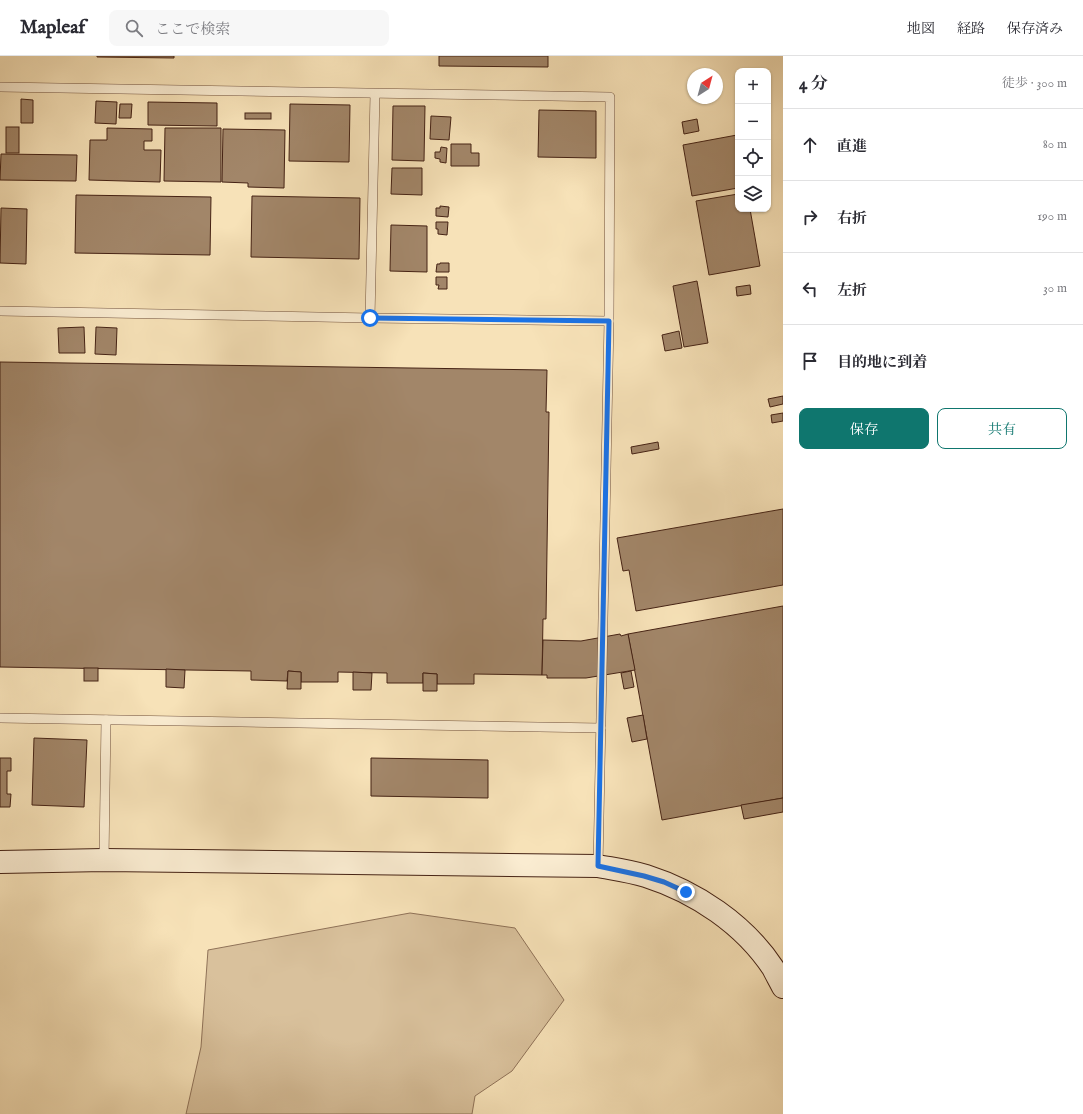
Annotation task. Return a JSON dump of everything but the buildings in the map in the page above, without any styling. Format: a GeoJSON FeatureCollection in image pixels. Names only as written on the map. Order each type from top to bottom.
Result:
{"type":"FeatureCollection","features":[{"type":"Feature","properties":{"kind":"street"},"geometry":{"type":"LineString","coordinates":[[0,862],[104,860],[598,866],[664,882],[707,904],[729,920],[749,939],[773,969],[783,987]]}},
{"type":"Feature","properties":{"kind":"lane"},"geometry":{"type":"LineString","coordinates":[[0,87],[610,98],[609,321],[598,866]]}},
{"type":"Feature","properties":{"kind":"lane"},"geometry":{"type":"LineString","coordinates":[[370,318],[375,94]]}},
{"type":"Feature","properties":{"kind":"lane"},"geometry":{"type":"LineString","coordinates":[[0,311],[609,321]]}},
{"type":"Feature","properties":{"kind":"lane"},"geometry":{"type":"LineString","coordinates":[[0,718],[601,728]]}},
{"type":"Feature","properties":{"kind":"lane"},"geometry":{"type":"LineString","coordinates":[[104,860],[106,720]]}},
{"type":"Feature","properties":{"kind":"shaded area"},"geometry":{"type":"Polygon","coordinates":[[[410,913],[515,928],[564,1000],[512,1071],[475,1096],[472,1114],[186,1114],[201,1047],[208,950],[410,913]]]}},
{"type":"Feature","properties":{"kind":"route"},"geometry":{"type":"LineString","coordinates":[[370,318],[609,321],[598,866],[644,876],[664,882],[686,892]]}}]}
